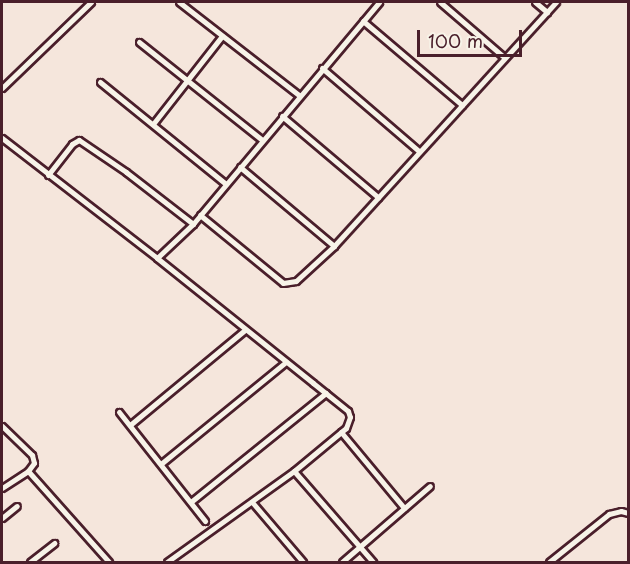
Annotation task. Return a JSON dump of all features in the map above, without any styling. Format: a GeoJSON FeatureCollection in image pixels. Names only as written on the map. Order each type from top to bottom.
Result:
{"type":"FeatureCollection","features":[{"type":"Feature","properties":{"kind":"street"},"geometry":{"type":"LineString","coordinates":[[2,88],[91,2]]}},
{"type":"Feature","properties":{"kind":"street"},"geometry":{"type":"LineString","coordinates":[[179,2],[299,95]]}},
{"type":"Feature","properties":{"kind":"street"},"geometry":{"type":"LineString","coordinates":[[157,258],[193,224],[379,2]]}},
{"type":"Feature","properties":{"kind":"street"},"geometry":{"type":"LineString","coordinates":[[440,2],[504,57]]}},
{"type":"Feature","properties":{"kind":"street"},"geometry":{"type":"LineString","coordinates":[[535,2],[547,12]]}},
{"type":"Feature","properties":{"kind":"street"},"geometry":{"type":"LineString","coordinates":[[200,215],[283,283],[296,282],[334,246],[556,2]]}},
{"type":"Feature","properties":{"kind":"street"},"geometry":{"type":"LineString","coordinates":[[363,21],[462,105]]}},
{"type":"Feature","properties":{"kind":"street"},"geometry":{"type":"LineString","coordinates":[[153,124],[222,36]]}},
{"type":"Feature","properties":{"kind":"street"},"geometry":{"type":"LineString","coordinates":[[139,42],[262,140]]}},
{"type":"Feature","properties":{"kind":"street"},"geometry":{"type":"LineString","coordinates":[[322,68],[419,152]]}},
{"type":"Feature","properties":{"kind":"street"},"geometry":{"type":"LineString","coordinates":[[100,82],[226,184]]}},
{"type":"Feature","properties":{"kind":"street"},"geometry":{"type":"LineString","coordinates":[[282,116],[378,197]]}},
{"type":"Feature","properties":{"kind":"street"},"geometry":{"type":"LineString","coordinates":[[2,138],[157,258],[350,414],[350,421],[341,432],[294,471],[167,562]]}},
{"type":"Feature","properties":{"kind":"street"},"geometry":{"type":"LineString","coordinates":[[48,175],[72,144],[79,140],[126,172],[193,224]]}},
{"type":"Feature","properties":{"kind":"street"},"geometry":{"type":"LineString","coordinates":[[240,167],[334,246]]}},
{"type":"Feature","properties":{"kind":"street"},"geometry":{"type":"LineString","coordinates":[[130,425],[245,330]]}},
{"type":"Feature","properties":{"kind":"street"},"geometry":{"type":"LineString","coordinates":[[162,463],[286,362]]}},
{"type":"Feature","properties":{"kind":"street"},"geometry":{"type":"LineString","coordinates":[[192,501],[326,393]]}},
{"type":"Feature","properties":{"kind":"street"},"geometry":{"type":"LineString","coordinates":[[119,412],[192,501],[205,521]]}},
{"type":"Feature","properties":{"kind":"street"},"geometry":{"type":"LineString","coordinates":[[2,426],[32,455],[34,463],[28,471],[2,488]]}},
{"type":"Feature","properties":{"kind":"street"},"geometry":{"type":"LineString","coordinates":[[341,432],[404,508]]}},
{"type":"Feature","properties":{"kind":"street"},"geometry":{"type":"LineString","coordinates":[[28,471],[109,562]]}},
{"type":"Feature","properties":{"kind":"street"},"geometry":{"type":"LineString","coordinates":[[294,471],[373,562]]}},
{"type":"Feature","properties":{"kind":"street"},"geometry":{"type":"LineString","coordinates":[[342,562],[430,486]]}},
{"type":"Feature","properties":{"kind":"street"},"geometry":{"type":"LineString","coordinates":[[252,502],[303,562]]}},
{"type":"Feature","properties":{"kind":"street"},"geometry":{"type":"LineString","coordinates":[[2,518],[17,506]]}},
{"type":"Feature","properties":{"kind":"street"},"geometry":{"type":"LineString","coordinates":[[549,562],[609,514],[621,511],[628,513]]}},
{"type":"Feature","properties":{"kind":"street"},"geometry":{"type":"LineString","coordinates":[[30,562],[54,543]]}}]}
